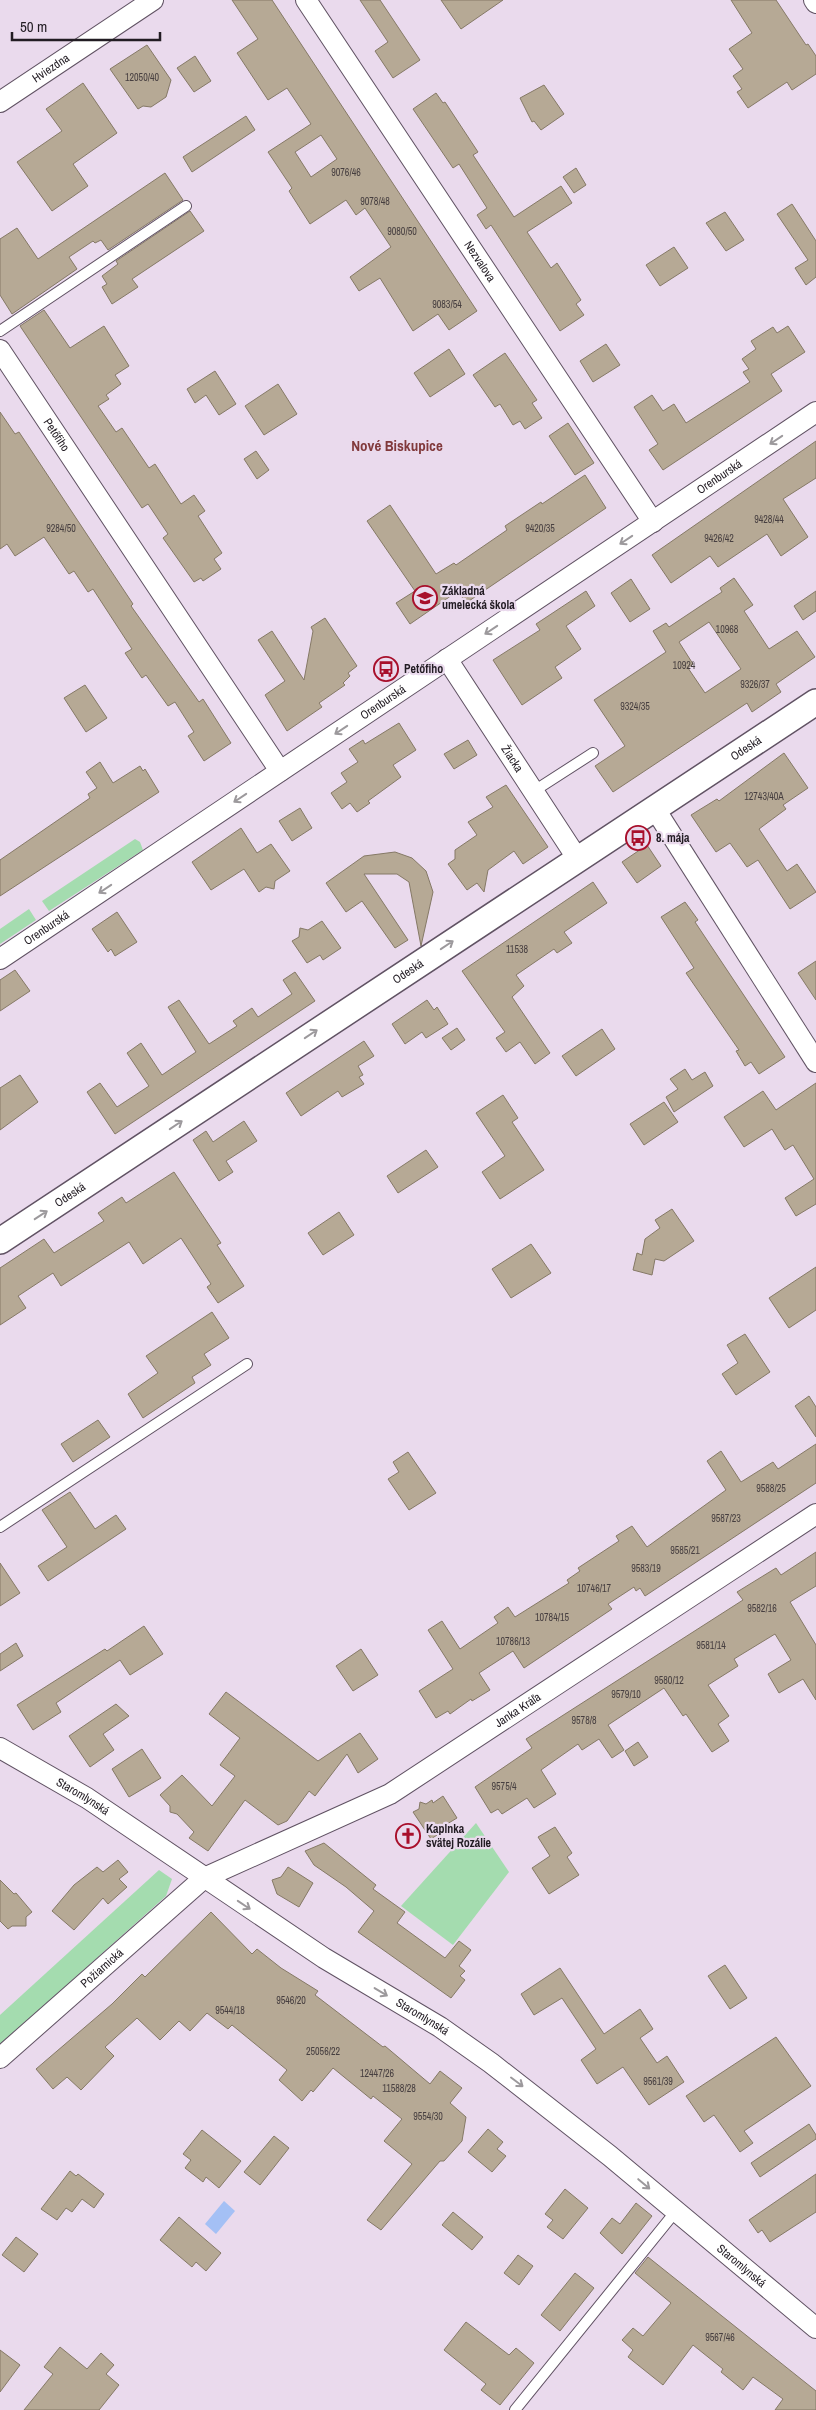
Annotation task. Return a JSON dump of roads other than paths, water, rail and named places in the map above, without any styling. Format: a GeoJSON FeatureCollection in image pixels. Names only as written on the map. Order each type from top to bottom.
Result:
{"type":"FeatureCollection","features":[{"type":"Feature","properties":{"kind":"street","name":"Hviezdna"},"geometry":{"type":"LineString","coordinates":[[0,102],[153,0]]}},
{"type":"Feature","properties":{"kind":"street","name":"Nezvalova"},"geometry":{"type":"LineString","coordinates":[[306,0],[653,522]]}},
{"type":"Feature","properties":{"kind":"street","name":"Petőfiho"},"geometry":{"type":"LineString","coordinates":[[0,350],[280,771]]}},
{"type":"Feature","properties":{"kind":"street","name":"Orenburská"},"geometry":{"type":"LineString","coordinates":[[0,959],[816,412]]}},
{"type":"Feature","properties":{"kind":"street","name":"Žiacka"},"geometry":{"type":"LineString","coordinates":[[447,659],[577,858]]}},
{"type":"Feature","properties":{"kind":"street","name":"Odeská"},"geometry":{"type":"LineString","coordinates":[[0,1242],[577,858],[816,702]]}},
{"type":"Feature","properties":{"kind":"street"},"geometry":{"type":"LineString","coordinates":[[655,808],[811,1042],[816,1062]]}},
{"type":"Feature","properties":{"kind":"street","name":"Janka Kráľa"},"geometry":{"type":"LineString","coordinates":[[204,1878],[390,1794],[816,1514]]}},
{"type":"Feature","properties":{"kind":"street","name":"Staromlynská"},"geometry":{"type":"LineString","coordinates":[[0,1748],[88,1798],[324,1958],[440,2027],[491,2063],[603,2150],[816,2328]]}},
{"type":"Feature","properties":{"kind":"street","name":"Požiarnická"},"geometry":{"type":"LineString","coordinates":[[0,2058],[204,1878]]}},
{"type":"Feature","properties":{"kind":"lane"},"geometry":{"type":"LineString","coordinates":[[0,331],[186,206]]}},
{"type":"Feature","properties":{"kind":"lane"},"geometry":{"type":"LineString","coordinates":[[534,791],[593,754]]}},
{"type":"Feature","properties":{"kind":"lane"},"geometry":{"type":"LineString","coordinates":[[0,1527],[247,1364]]}},
{"type":"Feature","properties":{"kind":"lane"},"geometry":{"type":"LineString","coordinates":[[515,2410],[676,2211]]}},
{"type":"Feature","properties":{"kind":"water"},"geometry":{"type":"Polygon","coordinates":[[[224,2201],[235,2211],[216,2234],[205,2224],[224,2201]]]}},
{"type":"Feature","properties":{"kind":"place","name":"Základná umelecká škola"},"geometry":{"type":"Point","coordinates":[425,598]}},
{"type":"Feature","properties":{"kind":"place","name":"Petőfiho"},"geometry":{"type":"Point","coordinates":[386,669]}},
{"type":"Feature","properties":{"kind":"place","name":"8. mája"},"geometry":{"type":"Point","coordinates":[638,838]}},
{"type":"Feature","properties":{"kind":"place","name":"Kaplnka svätej Rozálie"},"geometry":{"type":"Point","coordinates":[408,1836]}},
{"type":"Feature","properties":{"kind":"district","name":"Nové Biskupice"},"geometry":{"type":"Point","coordinates":[397,446]}}]}
